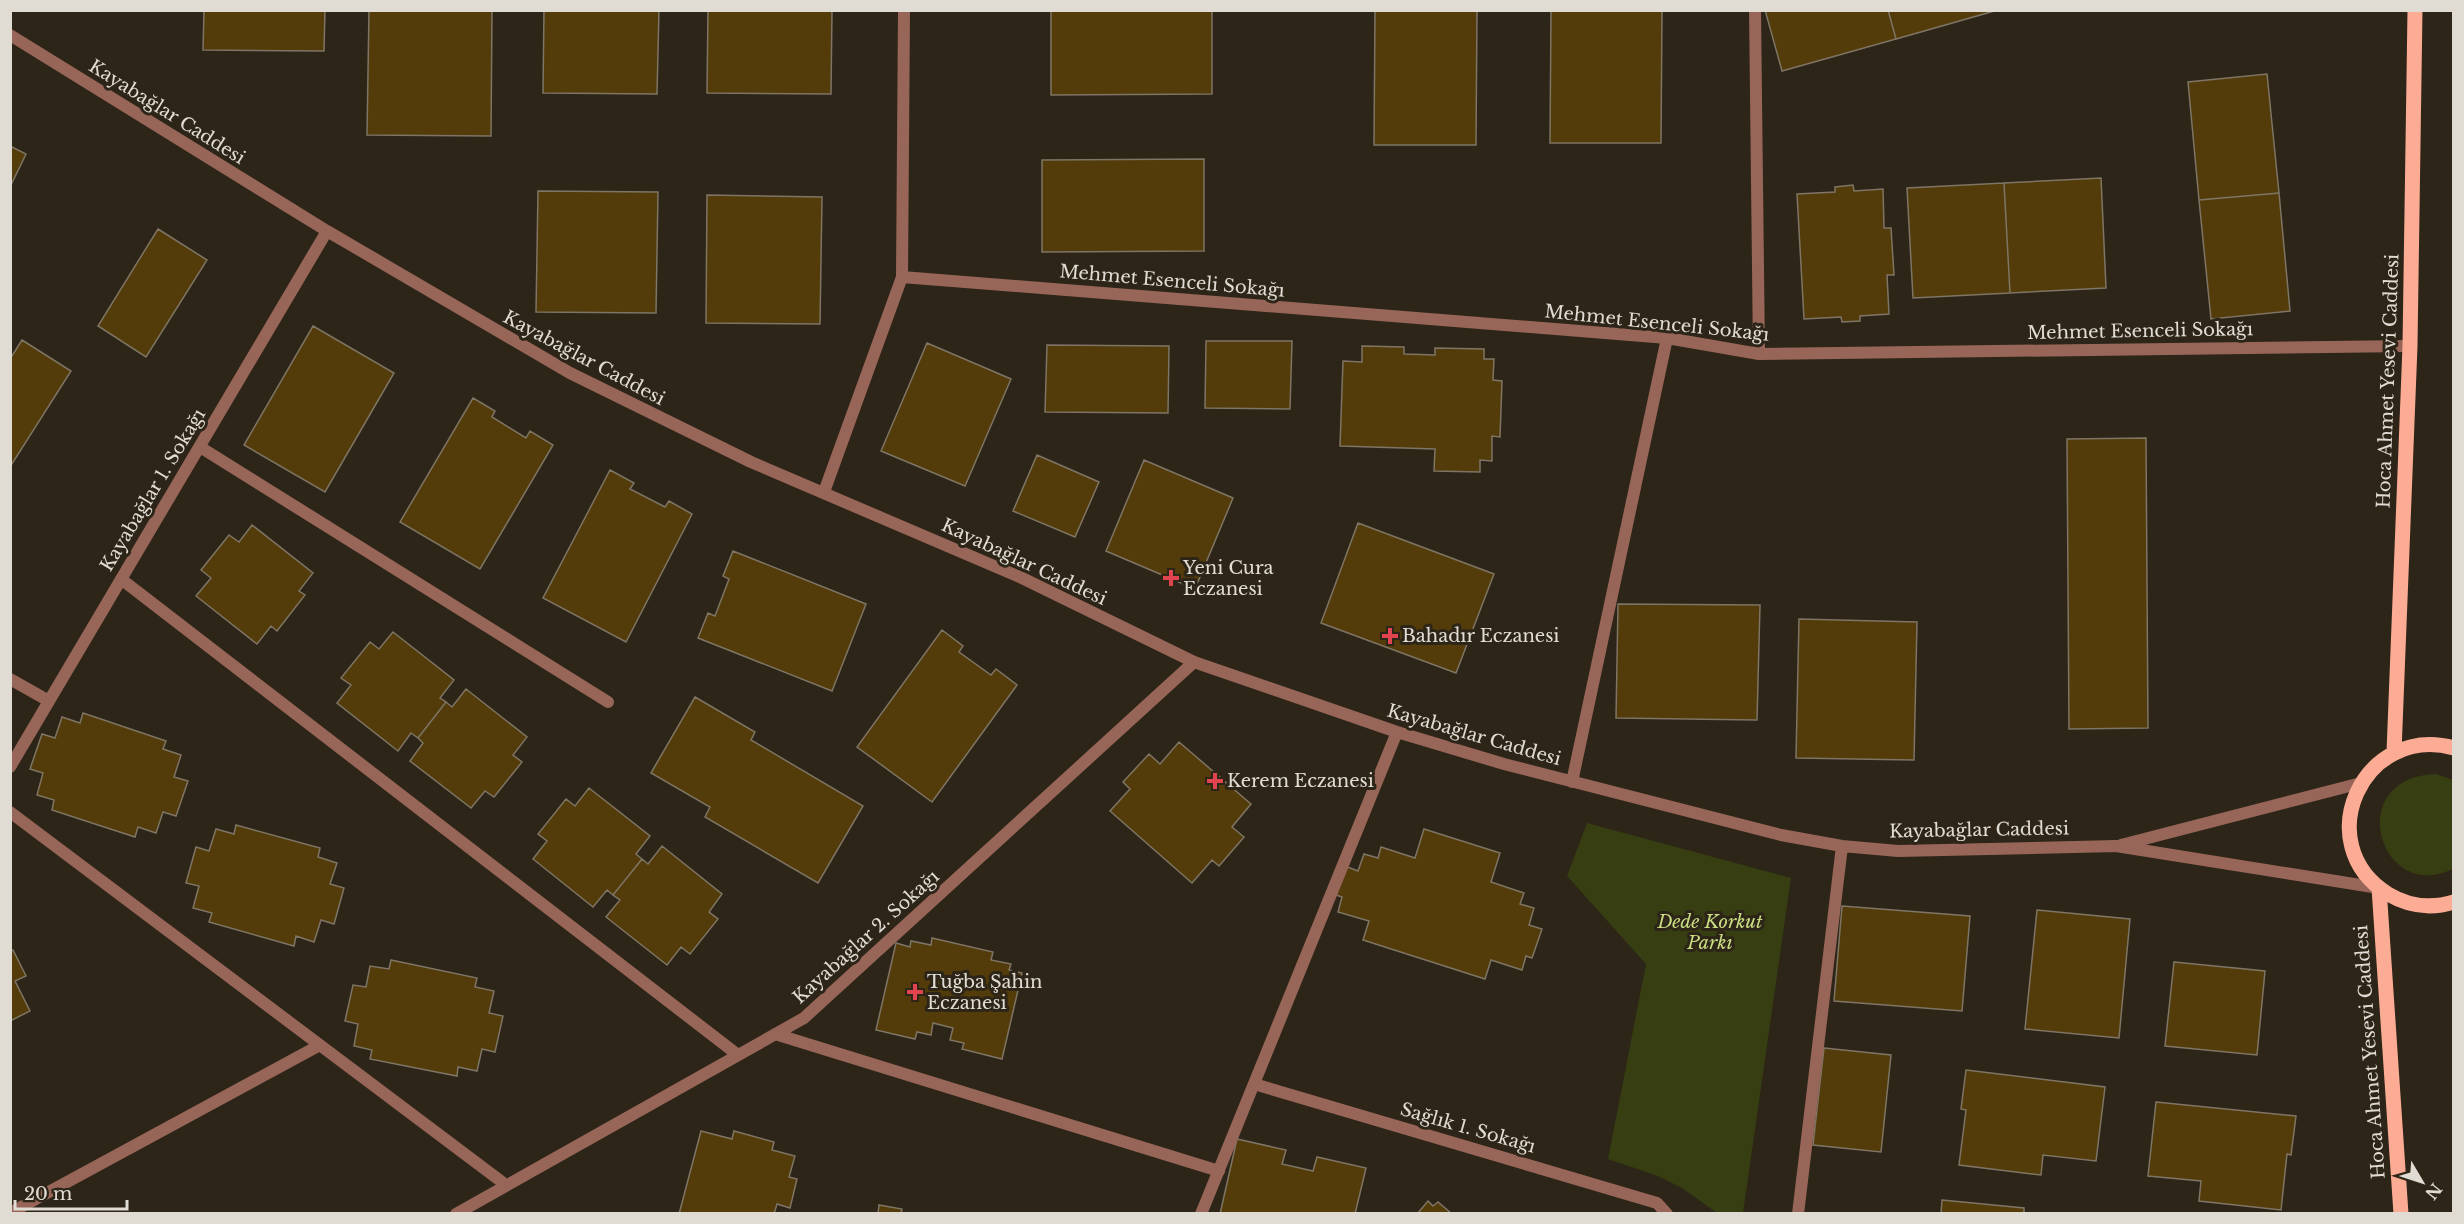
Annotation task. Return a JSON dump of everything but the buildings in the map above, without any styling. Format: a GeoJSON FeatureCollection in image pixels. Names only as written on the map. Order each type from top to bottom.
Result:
{"type":"FeatureCollection","features":[{"type":"Feature","properties":{"kind":"main road","name":"Hoca Ahmet Yesevi Caddesi"},"geometry":{"type":"LineString","coordinates":[[2394,752],[2410,346],[2415,10]]}},
{"type":"Feature","properties":{"kind":"main road"},"geometry":{"type":"LineString","coordinates":[[2454,748],[2439,744],[2416,745],[2394,752],[2375,765],[2361,783],[2351,804],[2349,827],[2352,850],[2363,871],[2379,888],[2398,900],[2420,906],[2454,902]]}},
{"type":"Feature","properties":{"kind":"main road","name":"Hoca Ahmet Yesevi Caddesi"},"geometry":{"type":"LineString","coordinates":[[2379,888],[2401,1214]]}},
{"type":"Feature","properties":{"kind":"street"},"geometry":{"type":"LineString","coordinates":[[824,492],[902,277],[904,10]]}},
{"type":"Feature","properties":{"kind":"street"},"geometry":{"type":"LineString","coordinates":[[1755,10],[1759,354]]}},
{"type":"Feature","properties":{"kind":"street","name":"Kayabağlar Caddesi"},"geometry":{"type":"LineString","coordinates":[[10,35],[327,231],[570,373],[659,419],[1022,579],[1194,662],[1397,732],[1572,782],[1781,835],[1842,846],[1898,851],[1954,852],[2011,848],[2116,846],[2379,888]]}},
{"type":"Feature","properties":{"kind":"street","name":"Kayabağlar 1. Sokağı"},"geometry":{"type":"LineString","coordinates":[[10,767],[327,231]]}},
{"type":"Feature","properties":{"kind":"street","name":"Mehmet Esenceli Sokağı"},"geometry":{"type":"LineString","coordinates":[[902,277],[1667,338],[1759,354],[2410,346]]}},
{"type":"Feature","properties":{"kind":"street"},"geometry":{"type":"LineString","coordinates":[[1572,782],[1667,338]]}},
{"type":"Feature","properties":{"kind":"street"},"geometry":{"type":"LineString","coordinates":[[200,447],[608,702]]}},
{"type":"Feature","properties":{"kind":"street"},"geometry":{"type":"LineString","coordinates":[[121,579],[738,1055]]}},
{"type":"Feature","properties":{"kind":"street","name":"Kayabağlar 2. Sokağı"},"geometry":{"type":"LineString","coordinates":[[456,1214],[804,1018],[1194,662]]}},
{"type":"Feature","properties":{"kind":"street"},"geometry":{"type":"LineString","coordinates":[[10,679],[49,701]]}},
{"type":"Feature","properties":{"kind":"street"},"geometry":{"type":"LineString","coordinates":[[1201,1214],[1397,732]]}},
{"type":"Feature","properties":{"kind":"street","name":"Kayabağlar Caddesi"},"geometry":{"type":"LineString","coordinates":[[2116,846],[2361,783]]}},
{"type":"Feature","properties":{"kind":"street"},"geometry":{"type":"LineString","coordinates":[[10,812],[506,1185]]}},
{"type":"Feature","properties":{"kind":"street"},"geometry":{"type":"LineString","coordinates":[[1798,1214],[1842,846]]}},
{"type":"Feature","properties":{"kind":"street"},"geometry":{"type":"LineString","coordinates":[[775,1034],[1219,1171]]}},
{"type":"Feature","properties":{"kind":"street"},"geometry":{"type":"LineString","coordinates":[[10,1213],[320,1045]]}},
{"type":"Feature","properties":{"kind":"street","name":"Sağlık 1. Sokağı"},"geometry":{"type":"LineString","coordinates":[[1254,1084],[1656,1208],[1667,1214]]}},
{"type":"Feature","properties":{"kind":"green space"},"geometry":{"type":"Polygon","coordinates":[[[2436,774],[2453,780],[2453,869],[2427,875],[2406,870],[2390,856],[2382,836],[2381,815],[2389,795],[2407,780],[2436,774]]]}},
{"type":"Feature","properties":{"kind":"green space","name":"Dede Korkut Parkı"},"geometry":{"type":"Polygon","coordinates":[[[1587,823],[1791,878],[1743,1213],[1717,1213],[1682,1188],[1658,1176],[1608,1159],[1646,964],[1567,876],[1587,823]]]}},
{"type":"Feature","properties":{"kind":"place","name":"Yeni Cura Eczanesi"},"geometry":{"type":"Point","coordinates":[1171,578]}},
{"type":"Feature","properties":{"kind":"place","name":"Bahadır Eczanesi"},"geometry":{"type":"Point","coordinates":[1390,636]}},
{"type":"Feature","properties":{"kind":"place","name":"Kerem Eczanesi"},"geometry":{"type":"Point","coordinates":[1215,781]}},
{"type":"Feature","properties":{"kind":"place","name":"Tuğba Şahin Eczanesi"},"geometry":{"type":"Point","coordinates":[915,992]}}]}
